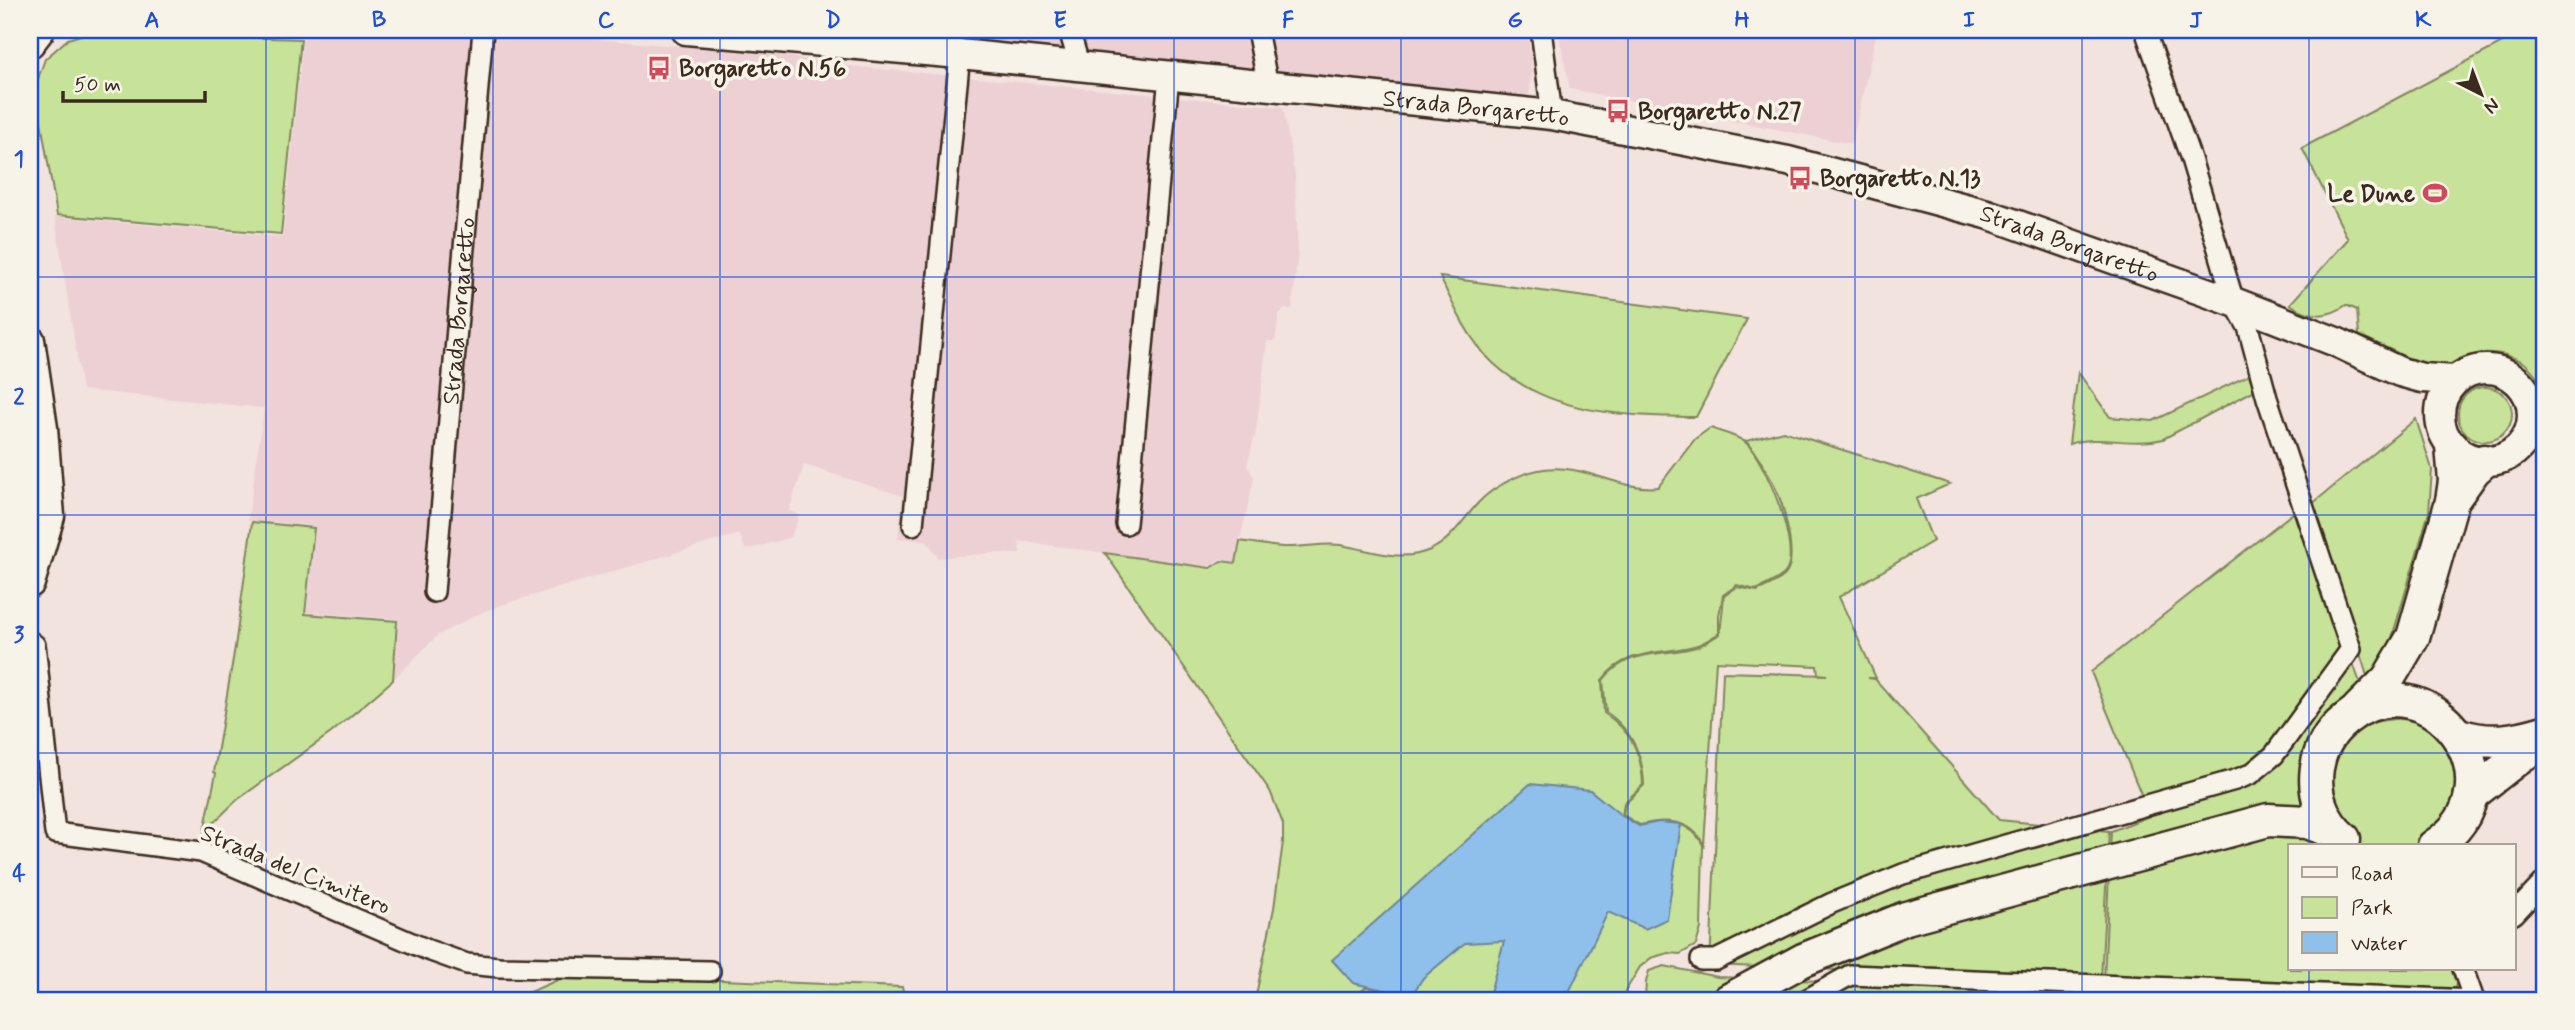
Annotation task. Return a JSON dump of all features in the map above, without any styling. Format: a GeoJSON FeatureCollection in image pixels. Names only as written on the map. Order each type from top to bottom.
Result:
{"type":"FeatureCollection","features":[{"type":"Feature","properties":{"kind":"main road"},"geometry":{"type":"LineString","coordinates":[[2268,820],[2306,784],[2326,741],[2338,725],[2388,679],[2413,637],[2452,501],[2455,481],[2452,446]]}},
{"type":"Feature","properties":{"kind":"main road"},"geometry":{"type":"LineString","coordinates":[[2452,501],[2474,470],[2484,461]]}},
{"type":"Feature","properties":{"kind":"main road"},"geometry":{"type":"LineString","coordinates":[[2413,637],[2416,677],[2428,708]]}},
{"type":"Feature","properties":{"kind":"main road"},"geometry":{"type":"LineString","coordinates":[[2354,713],[2382,702],[2413,703],[2428,708],[2445,720],[2459,735],[2468,754],[2471,795],[2464,814],[2452,832],[2437,844]]}},
{"type":"Feature","properties":{"kind":"main road"},"geometry":{"type":"LineString","coordinates":[[2459,735],[2496,742],[2511,741],[2545,731]]}},
{"type":"Feature","properties":{"kind":"main road"},"geometry":{"type":"LineString","coordinates":[[2471,795],[2522,755],[2545,741]]}},
{"type":"Feature","properties":{"kind":"main road"},"geometry":{"type":"LineString","coordinates":[[2319,758],[2316,782],[2321,806],[2346,840]]}},
{"type":"Feature","properties":{"kind":"main road"},"geometry":{"type":"LineString","coordinates":[[1729,1000],[1802,960],[1906,918],[2268,820],[2307,822],[2346,840]]}},
{"type":"Feature","properties":{"kind":"street"},"geometry":{"type":"LineString","coordinates":[[30,43],[40,30]]}},
{"type":"Feature","properties":{"kind":"street","name":"Strada Borgaretto"},"geometry":{"type":"LineString","coordinates":[[434,592],[483,30]]}},
{"type":"Feature","properties":{"kind":"street","name":"Strada Borgaretto"},"geometry":{"type":"LineString","coordinates":[[686,30],[783,34],[1552,115],[1788,162],[1987,214],[2234,302],[2336,342],[2400,372],[2422,378],[2455,380]]}},
{"type":"Feature","properties":{"kind":"street"},"geometry":{"type":"LineString","coordinates":[[1069,30],[1080,67]]}},
{"type":"Feature","properties":{"kind":"street"},"geometry":{"type":"LineString","coordinates":[[1257,30],[1268,86]]}},
{"type":"Feature","properties":{"kind":"street"},"geometry":{"type":"LineString","coordinates":[[1541,30],[1552,115]]}},
{"type":"Feature","properties":{"kind":"street"},"geometry":{"type":"LineString","coordinates":[[1701,960],[1716,960],[1832,903],[1903,874],[2251,774],[2274,755],[2351,649],[2267,398],[2248,327],[2234,302],[2191,159],[2145,30]]}},
{"type":"Feature","properties":{"kind":"street"},"geometry":{"type":"LineString","coordinates":[[913,525],[960,54]]}},
{"type":"Feature","properties":{"kind":"street"},"geometry":{"type":"LineString","coordinates":[[1126,524],[1169,76]]}},
{"type":"Feature","properties":{"kind":"street"},"geometry":{"type":"LineString","coordinates":[[30,340],[43,428],[50,516],[30,583]]}},
{"type":"Feature","properties":{"kind":"street"},"geometry":{"type":"LineString","coordinates":[[2482,368],[2506,372],[2520,382],[2528,393],[2537,433],[2511,454],[2500,459],[2484,461],[2465,456],[2452,446],[2442,430],[2440,411],[2445,393],[2455,380],[2482,368]]}},
{"type":"Feature","properties":{"kind":"street","name":"Strada Borgaretto"},"geometry":{"type":"LineString","coordinates":[[2400,372],[2440,411]]}},
{"type":"Feature","properties":{"kind":"street","name":"Strada del Cimitero"},"geometry":{"type":"LineString","coordinates":[[30,641],[35,645],[55,833],[201,852],[428,950],[467,964],[709,971]]}},
{"type":"Feature","properties":{"kind":"street"},"geometry":{"type":"LineString","coordinates":[[2516,912],[2545,881]]}},
{"type":"Feature","properties":{"kind":"street"},"geometry":{"type":"LineString","coordinates":[[1806,1000],[1850,975],[2474,1000],[2463,970]]}},
{"type":"Feature","properties":{"kind":"shaded area"},"geometry":{"type":"Polygon","coordinates":[[[304,30],[493,30],[779,55],[838,65],[1283,107],[1295,175],[1298,253],[1292,309],[1285,309],[1279,314],[1275,341],[1267,341],[1256,432],[1247,465],[1254,478],[1235,562],[1220,559],[1208,567],[1019,541],[1020,554],[993,553],[938,558],[927,541],[898,538],[903,496],[804,465],[789,510],[799,516],[791,537],[746,550],[739,534],[507,603],[480,613],[438,635],[394,679],[398,619],[307,612],[315,526],[248,520],[264,408],[82,390],[55,217],[283,237],[304,30]]]}},
{"type":"Feature","properties":{"kind":"shaded area"},"geometry":{"type":"Polygon","coordinates":[[[792,30],[1528,30],[1532,73],[1528,102],[792,30]]]}},
{"type":"Feature","properties":{"kind":"shaded area"},"geometry":{"type":"Polygon","coordinates":[[[1558,30],[1877,30],[1852,144],[1570,89],[1558,30]]]}},
{"type":"Feature","properties":{"kind":"green space","name":"Le Dune"},"geometry":{"type":"Polygon","coordinates":[[[2527,30],[2545,30],[2545,387],[2523,362],[2500,354],[2469,356],[2438,372],[2359,335],[2357,310],[2346,305],[2332,313],[2318,315],[2290,304],[2348,239],[2302,148],[2527,30]]]}},
{"type":"Feature","properties":{"kind":"green space"},"geometry":{"type":"Polygon","coordinates":[[[90,32],[301,39],[281,234],[57,215],[35,87],[45,59],[68,39],[90,32]]]}},
{"type":"Feature","properties":{"kind":"green space"},"geometry":{"type":"Polygon","coordinates":[[[1440,277],[1747,319],[1696,417],[1615,413],[1563,403],[1538,393],[1493,363],[1463,323],[1440,277]]]}},
{"type":"Feature","properties":{"kind":"green space"},"geometry":{"type":"Polygon","coordinates":[[[2078,372],[2110,417],[2153,421],[2249,375],[2255,390],[2163,439],[2139,442],[2091,440],[2069,444],[2078,372]]]}},
{"type":"Feature","properties":{"kind":"green space"},"geometry":{"type":"Polygon","coordinates":[[[2485,387],[2504,395],[2512,414],[2504,433],[2485,441],[2466,433],[2458,414],[2466,395],[2485,387]]]}},
{"type":"Feature","properties":{"kind":"green space"},"geometry":{"type":"Polygon","coordinates":[[[2416,419],[2432,469],[2429,512],[2384,665],[2370,685],[2312,504],[2416,419]]]}},
{"type":"Feature","properties":{"kind":"green space"},"geometry":{"type":"Polygon","coordinates":[[[1710,428],[1745,442],[1762,467],[1786,526],[1789,562],[1785,573],[1756,590],[1737,585],[1723,595],[1719,633],[1707,641],[1681,649],[1644,654],[1622,662],[1602,680],[1604,713],[1628,735],[1637,753],[1642,773],[1643,785],[1624,803],[1622,816],[1639,826],[1667,823],[1684,826],[1698,837],[1703,845],[1701,928],[1696,945],[1680,954],[1668,953],[1651,958],[1640,967],[1620,1000],[1433,1000],[1366,987],[1354,1000],[1255,1000],[1274,908],[1283,824],[1270,791],[1105,553],[1210,568],[1221,561],[1236,563],[1240,541],[1282,547],[1328,544],[1397,555],[1419,554],[1445,541],[1479,502],[1500,485],[1536,471],[1558,468],[1629,485],[1658,487],[1695,439],[1710,428]]]}},
{"type":"Feature","properties":{"kind":"green space"},"geometry":{"type":"Polygon","coordinates":[[[1783,431],[1950,484],[1916,499],[1933,541],[1839,597],[1876,678],[1868,678],[1875,679],[1999,820],[2109,831],[2101,980],[1710,965],[1723,672],[1827,675],[1818,674],[1817,666],[1716,661],[1704,845],[1699,836],[1685,825],[1659,822],[1640,825],[1623,815],[1625,804],[1644,785],[1643,774],[1638,753],[1629,735],[1606,712],[1603,680],[1624,662],[1635,658],[1683,650],[1705,643],[1720,634],[1724,596],[1737,587],[1757,591],[1785,575],[1789,568],[1790,545],[1782,506],[1769,475],[1746,441],[1783,431]]]}},
{"type":"Feature","properties":{"kind":"green space"},"geometry":{"type":"Polygon","coordinates":[[[2298,509],[2374,722],[2408,720],[2432,730],[2445,743],[2453,759],[2456,777],[2454,795],[2447,812],[2434,827],[2417,839],[2418,844],[2288,844],[2288,970],[2457,970],[2453,993],[2104,980],[2111,831],[2150,816],[2091,672],[2298,509]]]}},
{"type":"Feature","properties":{"kind":"green space"},"geometry":{"type":"Polygon","coordinates":[[[252,522],[314,528],[305,614],[397,621],[393,680],[331,733],[237,800],[204,832],[216,773],[214,772],[252,522]]]}},
{"type":"Feature","properties":{"kind":"green space"},"geometry":{"type":"Polygon","coordinates":[[[1664,966],[1718,977],[2321,1000],[1645,1000],[1649,971],[1664,966]]]}},
{"type":"Feature","properties":{"kind":"green space"},"geometry":{"type":"Polygon","coordinates":[[[571,974],[902,987],[906,1000],[512,1000],[571,974]]]}},
{"type":"Feature","properties":{"kind":"water"},"geometry":{"type":"Polygon","coordinates":[[[1530,784],[1590,790],[1639,826],[1659,822],[1681,824],[1667,919],[1645,929],[1608,912],[1566,998],[1568,1000],[1488,1000],[1504,941],[1465,943],[1423,978],[1411,996],[1353,983],[1332,960],[1530,784]]]}},
{"type":"Feature","properties":{"kind":"place","name":"Borgaretto N.56"},"geometry":{"type":"Point","coordinates":[659,68]}},
{"type":"Feature","properties":{"kind":"place","name":"Borgaretto N.27"},"geometry":{"type":"Point","coordinates":[1618,111]}},
{"type":"Feature","properties":{"kind":"place","name":"Borgaretto N.13"},"geometry":{"type":"Point","coordinates":[1800,178]}},
{"type":"Feature","properties":{"kind":"place","name":"Le Dune"},"geometry":{"type":"Point","coordinates":[2435,193]}}]}
